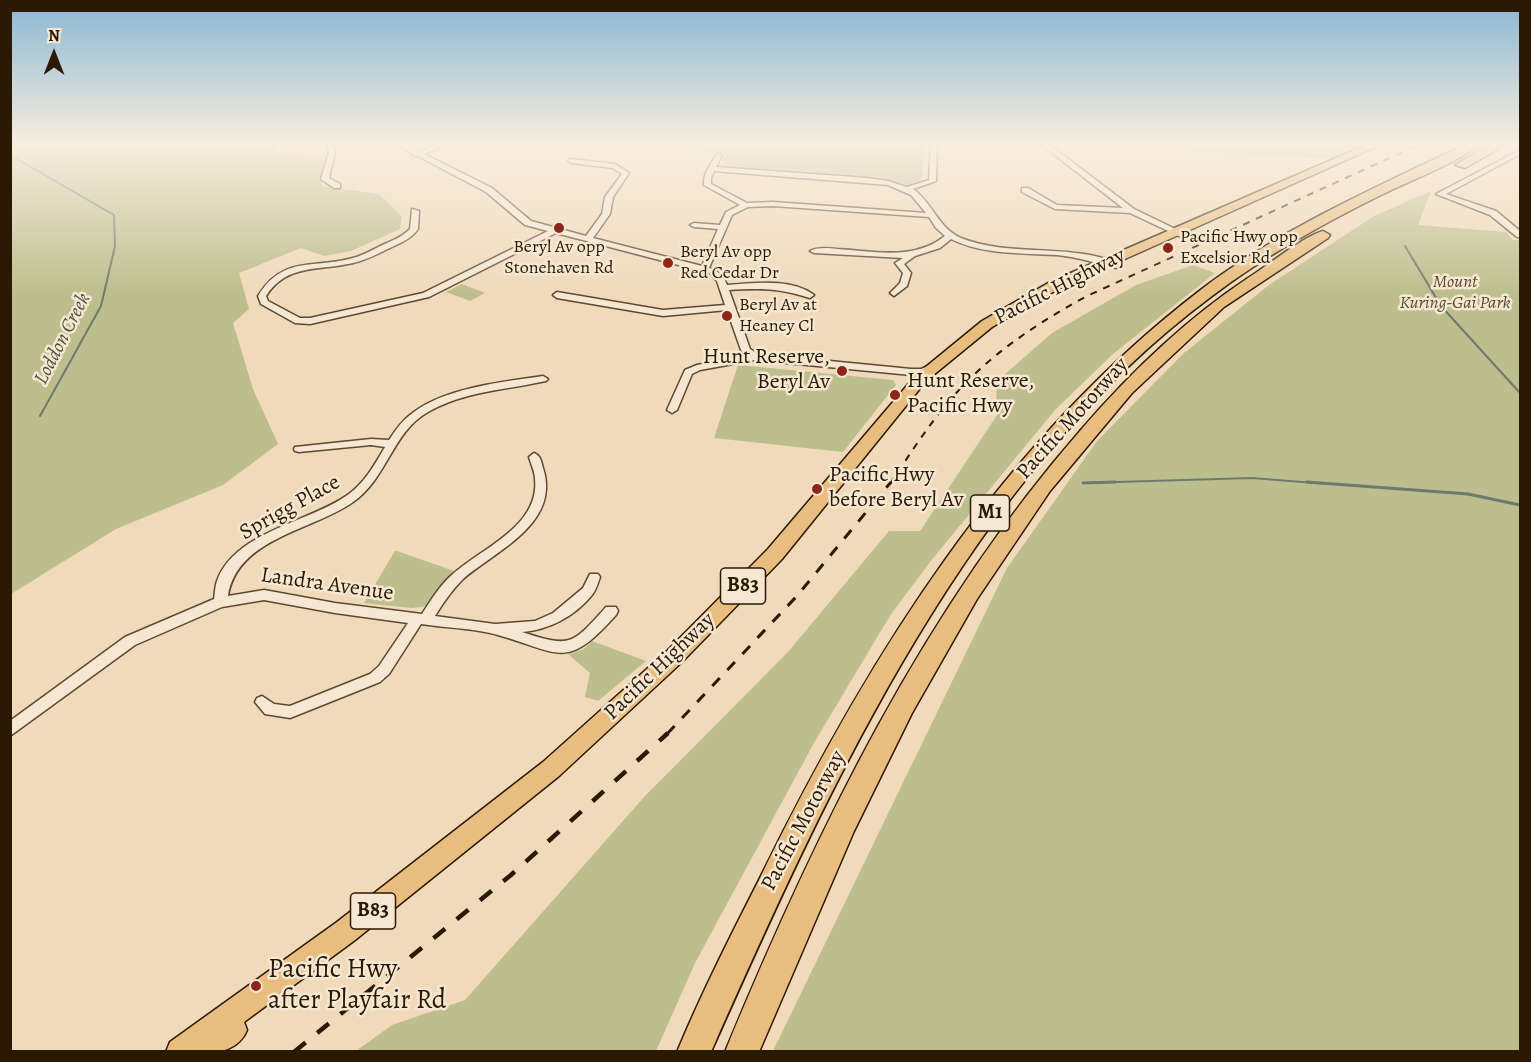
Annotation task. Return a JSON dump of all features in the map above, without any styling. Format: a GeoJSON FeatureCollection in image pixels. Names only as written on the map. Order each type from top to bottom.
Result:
{"type":"FeatureCollection","features":[{"type":"Feature","properties":{"kind":"highway","name":"Pacific Motorway"},"geometry":{"type":"LineString","coordinates":[[694,1052],[769,885],[878,682],[969,540],[1052,437],[1124,361],[1202,295],[1262,253],[1373,195]]}},
{"type":"Feature","properties":{"kind":"highway","name":"Pacific Motorway"},"geometry":{"type":"LineString","coordinates":[[742,1052],[799,916],[899,712],[992,557],[1071,449],[1143,372],[1221,302],[1312,241],[1404,195]]}},
{"type":"Feature","properties":{"kind":"main road","name":"Pacific Highway"},"geometry":{"type":"LineString","coordinates":[[1181,234],[1268,195]]}},
{"type":"Feature","properties":{"kind":"main road","name":"Pacific Highway"},"geometry":{"type":"LineString","coordinates":[[180,1052],[346,931],[551,769],[675,656],[775,554],[904,381],[933,367],[1007,310],[1272,195]]}},
{"type":"Feature","properties":{"kind":"main road","name":"Pacific Highway"},"geometry":{"type":"LineString","coordinates":[[203,1052],[349,945],[553,781],[672,671],[783,557],[913,397],[957,355],[1013,314],[1112,264]]}},
{"type":"Feature","properties":{"kind":"street"},"geometry":{"type":"LineString","coordinates":[[494,195],[522,221],[705,268],[720,277],[746,350],[755,357]]}},
{"type":"Feature","properties":{"kind":"street"},"geometry":{"type":"LineString","coordinates":[[588,239],[606,214],[611,195]]}},
{"type":"Feature","properties":{"kind":"street"},"geometry":{"type":"LineString","coordinates":[[725,195],[746,205]]}},
{"type":"Feature","properties":{"kind":"street"},"geometry":{"type":"LineString","coordinates":[[914,195],[921,200],[941,230],[951,236],[987,247],[1064,253],[1112,264]]}},
{"type":"Feature","properties":{"kind":"street"},"geometry":{"type":"LineString","coordinates":[[1031,195],[1043,203],[1055,207],[1131,212]]}},
{"type":"Feature","properties":{"kind":"street"},"geometry":{"type":"LineString","coordinates":[[1108,195],[1131,212],[1181,234]]}},
{"type":"Feature","properties":{"kind":"street"},"geometry":{"type":"LineString","coordinates":[[1442,195],[1493,213],[1519,235]]}},
{"type":"Feature","properties":{"kind":"street"},"geometry":{"type":"LineString","coordinates":[[705,268],[729,214],[746,205],[772,204],[929,215]]}},
{"type":"Feature","properties":{"kind":"street"},"geometry":{"type":"LineString","coordinates":[[415,211],[413,231],[400,240],[354,261],[302,267],[269,284],[262,296],[264,302],[290,317],[310,321],[426,296],[554,231]]}},
{"type":"Feature","properties":{"kind":"street"},"geometry":{"type":"LineString","coordinates":[[694,225],[723,227]]}},
{"type":"Feature","properties":{"kind":"street"},"geometry":{"type":"LineString","coordinates":[[894,293],[904,284],[907,273],[899,263],[912,255],[945,242],[951,236]]}},
{"type":"Feature","properties":{"kind":"street"},"geometry":{"type":"LineString","coordinates":[[814,250],[831,249],[912,255]]}},
{"type":"Feature","properties":{"kind":"street"},"geometry":{"type":"LineString","coordinates":[[724,288],[763,285],[797,290],[810,295]]}},
{"type":"Feature","properties":{"kind":"street"},"geometry":{"type":"LineString","coordinates":[[557,295],[663,313],[730,307]]}},
{"type":"Feature","properties":{"kind":"street"},"geometry":{"type":"LineString","coordinates":[[672,410],[688,372],[697,368],[755,357],[904,381]]}},
{"type":"Feature","properties":{"kind":"street","name":"Sprigg Place"},"geometry":{"type":"LineString","coordinates":[[220,602],[223,581],[230,568],[261,543],[345,503],[371,479],[406,425],[422,411],[444,400],[475,391],[543,379]]}},
{"type":"Feature","properties":{"kind":"street"},"geometry":{"type":"LineString","coordinates":[[298,448],[370,442],[392,444]]}},
{"type":"Feature","properties":{"kind":"street"},"geometry":{"type":"LineString","coordinates":[[262,702],[270,710],[290,712],[369,681],[384,670],[421,619],[458,577],[507,542],[530,518],[543,488],[541,471],[534,457]]}},
{"type":"Feature","properties":{"kind":"street","name":"Landra Avenue"},"geometry":{"type":"LineString","coordinates":[[495,629],[536,626],[558,617],[588,591],[594,577]]}},
{"type":"Feature","properties":{"kind":"street","name":"Landra Avenue"},"geometry":{"type":"LineString","coordinates":[[10,730],[130,641],[220,602],[264,595],[334,608],[495,629],[565,649],[582,642],[610,611]]}},
{"type":"Feature","properties":{"kind":"green space"},"geometry":{"type":"Polygon","coordinates":[[[11,195],[380,195],[402,217],[400,229],[351,251],[324,256],[301,248],[239,273],[249,309],[233,323],[253,389],[278,444],[223,485],[116,529],[11,594],[11,195]]]}},
{"type":"Feature","properties":{"kind":"green space","name":"Mount Kuring-Gai Park"},"geometry":{"type":"Polygon","coordinates":[[[1423,195],[1430,195],[1418,225],[1506,232],[1513,240],[1520,240],[1520,1051],[773,1051],[1007,568],[1097,441],[1184,353],[1269,285],[1374,216],[1423,195]]]}},
{"type":"Feature","properties":{"kind":"green space"},"geometry":{"type":"Polygon","coordinates":[[[1193,265],[1215,273],[1113,354],[1055,410],[930,562],[891,614],[815,741],[695,963],[656,1051],[356,1051],[392,1025],[465,1000],[645,796],[788,652],[889,531],[920,531],[997,415],[996,382],[1052,333],[1136,285],[1193,265]]]}},
{"type":"Feature","properties":{"kind":"green space"},"geometry":{"type":"Polygon","coordinates":[[[462,284],[485,293],[470,301],[446,292],[462,284]]]}},
{"type":"Feature","properties":{"kind":"green space"},"geometry":{"type":"Polygon","coordinates":[[[738,365],[893,380],[896,385],[843,452],[714,438],[738,365]]]}},
{"type":"Feature","properties":{"kind":"green space"},"geometry":{"type":"Polygon","coordinates":[[[395,551],[457,572],[427,606],[412,608],[364,603],[395,551]]]}},
{"type":"Feature","properties":{"kind":"green space"},"geometry":{"type":"Polygon","coordinates":[[[592,641],[646,661],[598,701],[585,697],[590,673],[568,654],[584,649],[592,641]]]}},
{"type":"Feature","properties":{"kind":"waterway","name":"Loddon Creek"},"geometry":{"type":"LineString","coordinates":[[40,416],[101,306],[115,246],[114,215],[79,195]]}},
{"type":"Feature","properties":{"kind":"waterway"},"geometry":{"type":"LineString","coordinates":[[1405,246],[1441,306],[1520,393]]}},
{"type":"Feature","properties":{"kind":"waterway"},"geometry":{"type":"LineString","coordinates":[[1115,482],[1083,483],[1252,478],[1327,484]]}},
{"type":"Feature","properties":{"kind":"waterway"},"geometry":{"type":"LineString","coordinates":[[1307,482],[1468,494],[1520,505]]}},
{"type":"Feature","properties":{"kind":"railway"},"geometry":{"type":"LineString","coordinates":[[890,484],[931,424],[961,388],[993,358],[1029,331],[1087,296],[1309,195]]}},
{"type":"Feature","properties":{"kind":"railway"},"geometry":{"type":"LineString","coordinates":[[668,733],[796,597],[891,482]]}},
{"type":"Feature","properties":{"kind":"railway"},"geometry":{"type":"LineString","coordinates":[[294,1052],[511,875],[668,733]]}},
{"type":"Feature","properties":{"kind":"place","name":"Beryl Av opp Stonehaven Rd"},"geometry":{"type":"Point","coordinates":[559,228]}},
{"type":"Feature","properties":{"kind":"place","name":"Pacific Hwy opp Excelsior Rd"},"geometry":{"type":"Point","coordinates":[1168,248]}},
{"type":"Feature","properties":{"kind":"place","name":"Beryl Av opp Red Cedar Dr"},"geometry":{"type":"Point","coordinates":[668,263]}},
{"type":"Feature","properties":{"kind":"place","name":"Beryl Av at Heaney Cl"},"geometry":{"type":"Point","coordinates":[727,316]}},
{"type":"Feature","properties":{"kind":"place","name":"Hunt Reserve, Beryl Av"},"geometry":{"type":"Point","coordinates":[842,371]}},
{"type":"Feature","properties":{"kind":"place","name":"Hunt Reserve, Pacific Hwy"},"geometry":{"type":"Point","coordinates":[895,395]}},
{"type":"Feature","properties":{"kind":"place","name":"Pacific Hwy before Beryl Av"},"geometry":{"type":"Point","coordinates":[817,489]}},
{"type":"Feature","properties":{"kind":"place","name":"Pacific Hwy after Playfair Rd"},"geometry":{"type":"Point","coordinates":[256,986]}}]}
